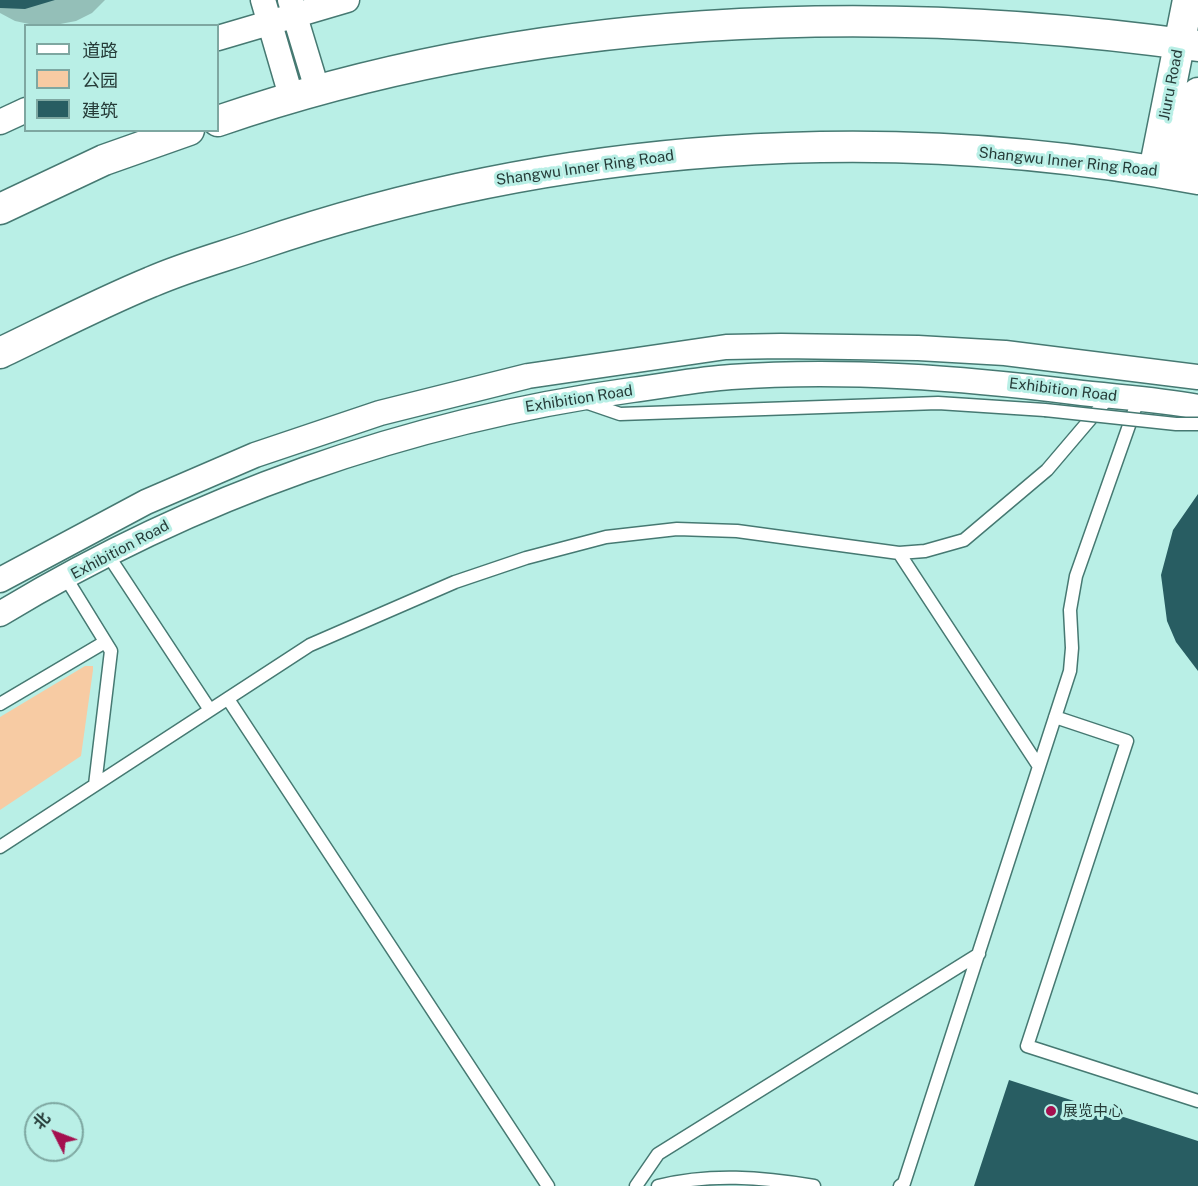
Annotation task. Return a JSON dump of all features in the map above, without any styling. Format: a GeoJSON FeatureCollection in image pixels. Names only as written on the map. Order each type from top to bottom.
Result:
{"type":"FeatureCollection","features":[{"type":"Feature","properties":{"kind":"street"},"geometry":{"type":"LineString","coordinates":[[219,37],[266,11],[347,0]]}},
{"type":"Feature","properties":{"kind":"street","name":"Jiuru Road"},"geometry":{"type":"LineString","coordinates":[[1178,175],[1189,44],[1188,0]]}},
{"type":"Feature","properties":{"kind":"street"},"geometry":{"type":"LineString","coordinates":[[292,7],[304,93]]}},
{"type":"Feature","properties":{"kind":"street"},"geometry":{"type":"LineString","coordinates":[[266,11],[304,93]]}},
{"type":"Feature","properties":{"kind":"street"},"geometry":{"type":"LineString","coordinates":[[219,121],[304,93],[458,55],[556,37],[661,24],[824,15],[954,19],[1104,31],[1189,44]]}},
{"type":"Feature","properties":{"kind":"street","name":"Jiuru Road"},"geometry":{"type":"LineString","coordinates":[[1178,175],[1198,93]]}},
{"type":"Feature","properties":{"kind":"street"},"geometry":{"type":"LineString","coordinates":[[0,122],[24,111]]}},
{"type":"Feature","properties":{"kind":"street"},"geometry":{"type":"LineString","coordinates":[[0,209],[104,160],[183,132]]}},
{"type":"Feature","properties":{"kind":"street","name":"Shangwu Inner Ring Road"},"geometry":{"type":"LineString","coordinates":[[0,353],[153,281],[317,224],[471,185],[585,165],[672,154],[862,146],[1024,155],[1178,175]]}},
{"type":"Feature","properties":{"kind":"street","name":"Exhibition Road"},"geometry":{"type":"LineString","coordinates":[[0,580],[146,502],[255,455],[390,411],[528,376],[726,347],[781,346],[918,348],[1005,353],[1198,377]]}},
{"type":"Feature","properties":{"kind":"street","name":"Exhibition Road"},"geometry":{"type":"LineString","coordinates":[[0,614],[168,524],[277,479],[449,425],[575,398],[729,377],[781,375],[916,377],[991,382],[1198,407]]}},
{"type":"Feature","properties":{"kind":"lane"},"geometry":{"type":"LineString","coordinates":[[0,847],[310,645],[445,587],[526,558],[606,537],[676,529],[737,531],[899,553],[925,551],[964,540],[1047,470],[1110,396]]}},
{"type":"Feature","properties":{"kind":"lane"},"geometry":{"type":"LineString","coordinates":[[575,398],[620,414],[938,404],[1045,410],[1176,424],[1198,424]]}},
{"type":"Feature","properties":{"kind":"lane"},"geometry":{"type":"LineString","coordinates":[[900,1186],[904,1183],[1070,671],[1070,610],[1076,576],[1138,400]]}},
{"type":"Feature","properties":{"kind":"lane"},"geometry":{"type":"LineString","coordinates":[[899,553],[1038,765]]}},
{"type":"Feature","properties":{"kind":"lane"},"geometry":{"type":"LineString","coordinates":[[108,555],[210,710]]}},
{"type":"Feature","properties":{"kind":"lane"},"geometry":{"type":"LineString","coordinates":[[66,578],[111,651],[95,785]]}},
{"type":"Feature","properties":{"kind":"lane"},"geometry":{"type":"LineString","coordinates":[[0,704],[105,642]]}},
{"type":"Feature","properties":{"kind":"lane"},"geometry":{"type":"LineString","coordinates":[[228,699],[548,1186]]}},
{"type":"Feature","properties":{"kind":"lane"},"geometry":{"type":"LineString","coordinates":[[1055,717],[1127,741],[1027,1046],[1198,1101]]}},
{"type":"Feature","properties":{"kind":"lane"},"geometry":{"type":"LineString","coordinates":[[636,1186],[658,1154],[979,954]]}},
{"type":"Feature","properties":{"kind":"lane"},"geometry":{"type":"LineString","coordinates":[[658,1186],[686,1179],[746,1177],[814,1186]]}},
{"type":"Feature","properties":{"kind":"green space"},"geometry":{"type":"Polygon","coordinates":[[[85,666],[93,666],[93,670],[81,756],[0,810],[0,717],[85,666]]]}},
{"type":"Feature","properties":{"kind":"building"},"geometry":{"type":"Polygon","coordinates":[[[0,0],[55,0],[25,9],[0,8],[0,0]]]}},
{"type":"Feature","properties":{"kind":"building"},"geometry":{"type":"Polygon","coordinates":[[[1198,494],[1198,671],[1176,642],[1167,621],[1161,575],[1173,530],[1198,494]]]}},
{"type":"Feature","properties":{"kind":"building","name":"展览中心"},"geometry":{"type":"Polygon","coordinates":[[[1009,1080],[1198,1141],[1198,1186],[974,1186],[1009,1080]]]}},
{"type":"Feature","properties":{"kind":"place","name":"展览中心"},"geometry":{"type":"Point","coordinates":[1051,1111]}}]}
